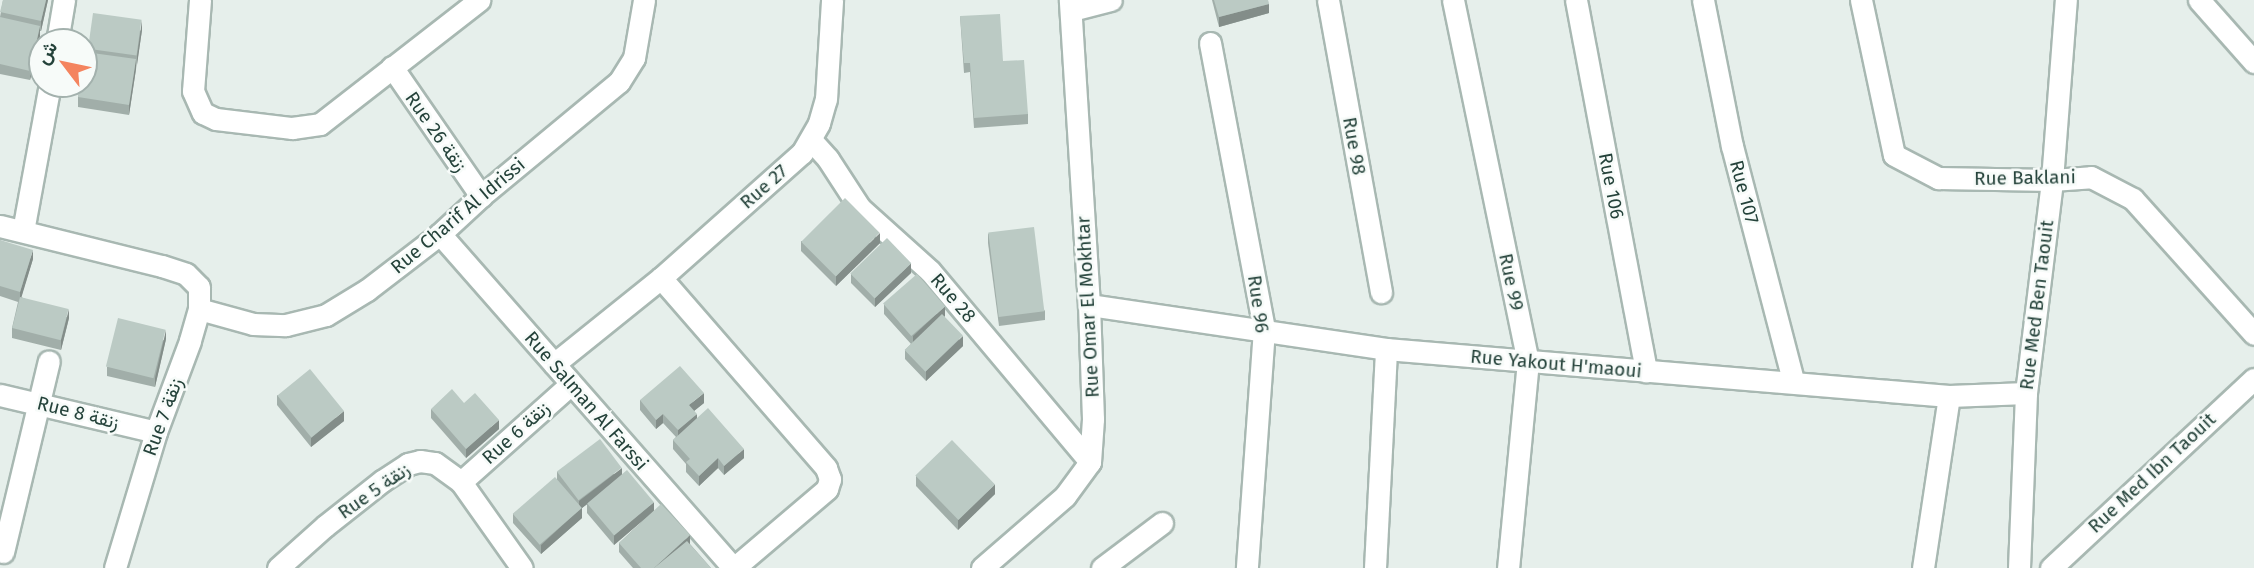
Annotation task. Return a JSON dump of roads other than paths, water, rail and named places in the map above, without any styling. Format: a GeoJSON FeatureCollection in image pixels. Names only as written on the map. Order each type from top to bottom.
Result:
{"type":"FeatureCollection","features":[{"type":"Feature","properties":{"kind":"street"},"geometry":{"type":"LineString","coordinates":[[59,28],[64,0]]}},
{"type":"Feature","properties":{"kind":"street"},"geometry":{"type":"LineString","coordinates":[[200,0],[193,91],[198,105],[209,117],[272,128],[320,124],[479,0]]}},
{"type":"Feature","properties":{"kind":"street","name":"Rue Charif Al Idrissi"},"geometry":{"type":"LineString","coordinates":[[199,309],[253,324],[286,325],[306,321],[342,307],[440,234],[481,196],[619,82],[634,58],[643,0]]}},
{"type":"Feature","properties":{"kind":"street","name":"Rue 27"},"geometry":{"type":"LineString","coordinates":[[554,364],[661,278],[788,167],[811,140],[826,99],[830,72],[832,0]]}},
{"type":"Feature","properties":{"kind":"street"},"geometry":{"type":"LineString","coordinates":[[1071,5],[1111,0]]}},
{"type":"Feature","properties":{"kind":"street","name":"Rue 98"},"geometry":{"type":"LineString","coordinates":[[1328,0],[1381,292]]}},
{"type":"Feature","properties":{"kind":"street","name":"Rue 99"},"geometry":{"type":"LineString","coordinates":[[1453,0],[1528,361],[1508,568]]}},
{"type":"Feature","properties":{"kind":"street","name":"Rue 106"},"geometry":{"type":"LineString","coordinates":[[1576,0],[1646,371]]}},
{"type":"Feature","properties":{"kind":"street","name":"Rue 107"},"geometry":{"type":"LineString","coordinates":[[1703,0],[1732,146],[1793,381]]}},
{"type":"Feature","properties":{"kind":"street","name":"Rue Baklani"},"geometry":{"type":"LineString","coordinates":[[1861,0],[1894,155],[1938,178],[2052,180],[2091,177],[2133,199],[2254,334]]}},
{"type":"Feature","properties":{"kind":"street","name":"Rue Med Ben Taouit"},"geometry":{"type":"LineString","coordinates":[[2019,568],[2026,393],[2052,180],[2067,0]]}},
{"type":"Feature","properties":{"kind":"street"},"geometry":{"type":"LineString","coordinates":[[2199,0],[2254,62]]}},
{"type":"Feature","properties":{"kind":"street","name":"Rue Omar El Mokhtar"},"geometry":{"type":"LineString","coordinates":[[1071,5],[1093,419],[1090,462]]}},
{"type":"Feature","properties":{"kind":"street","name":"Rue 96"},"geometry":{"type":"LineString","coordinates":[[1210,43],[1264,329],[1247,568]]}},
{"type":"Feature","properties":{"kind":"street","name":"Rue 26 زنقة"},"geometry":{"type":"LineString","coordinates":[[391,67],[481,196]]}},
{"type":"Feature","properties":{"kind":"street"},"geometry":{"type":"LineString","coordinates":[[23,231],[47,98]]}},
{"type":"Feature","properties":{"kind":"street","name":"Rue 28"},"geometry":{"type":"LineString","coordinates":[[811,140],[860,208],[930,271],[1090,462]]}},
{"type":"Feature","properties":{"kind":"street"},"geometry":{"type":"LineString","coordinates":[[0,226],[182,272],[199,287],[199,309]]}},
{"type":"Feature","properties":{"kind":"street","name":"Rue Salman Al Farssi"},"geometry":{"type":"LineString","coordinates":[[440,234],[734,568]]}},
{"type":"Feature","properties":{"kind":"street"},"geometry":{"type":"LineString","coordinates":[[661,278],[826,467],[830,479],[827,489],[734,568]]}},
{"type":"Feature","properties":{"kind":"street","name":"Rue Yakout H'maoui"},"geometry":{"type":"LineString","coordinates":[[1088,305],[1386,349],[1948,396],[2026,393]]}},
{"type":"Feature","properties":{"kind":"street","name":"Rue 7 زنقة"},"geometry":{"type":"LineString","coordinates":[[115,568],[156,432],[199,309]]}},
{"type":"Feature","properties":{"kind":"street"},"geometry":{"type":"LineString","coordinates":[[1376,568],[1386,349]]}},
{"type":"Feature","properties":{"kind":"street"},"geometry":{"type":"LineString","coordinates":[[3,552],[49,361]]}},
{"type":"Feature","properties":{"kind":"street","name":"Rue Med Ibn Taouit"},"geometry":{"type":"LineString","coordinates":[[2051,568],[2254,379]]}},
{"type":"Feature","properties":{"kind":"street","name":"Rue 6 زنقة"},"geometry":{"type":"LineString","coordinates":[[461,482],[570,384]]}},
{"type":"Feature","properties":{"kind":"street","name":"Rue 8 زنقة"},"geometry":{"type":"LineString","coordinates":[[0,395],[156,432]]}},
{"type":"Feature","properties":{"kind":"street"},"geometry":{"type":"LineString","coordinates":[[1923,568],[1948,396]]}},
{"type":"Feature","properties":{"kind":"street","name":"Rue 5 زنقة"},"geometry":{"type":"LineString","coordinates":[[278,568],[325,526],[408,464],[420,461],[435,463],[461,482],[522,568]]}},
{"type":"Feature","properties":{"kind":"street"},"geometry":{"type":"LineString","coordinates":[[982,568],[1065,496],[1090,462]]}},
{"type":"Feature","properties":{"kind":"street"},"geometry":{"type":"LineString","coordinates":[[1102,568],[1162,523]]}}]}
